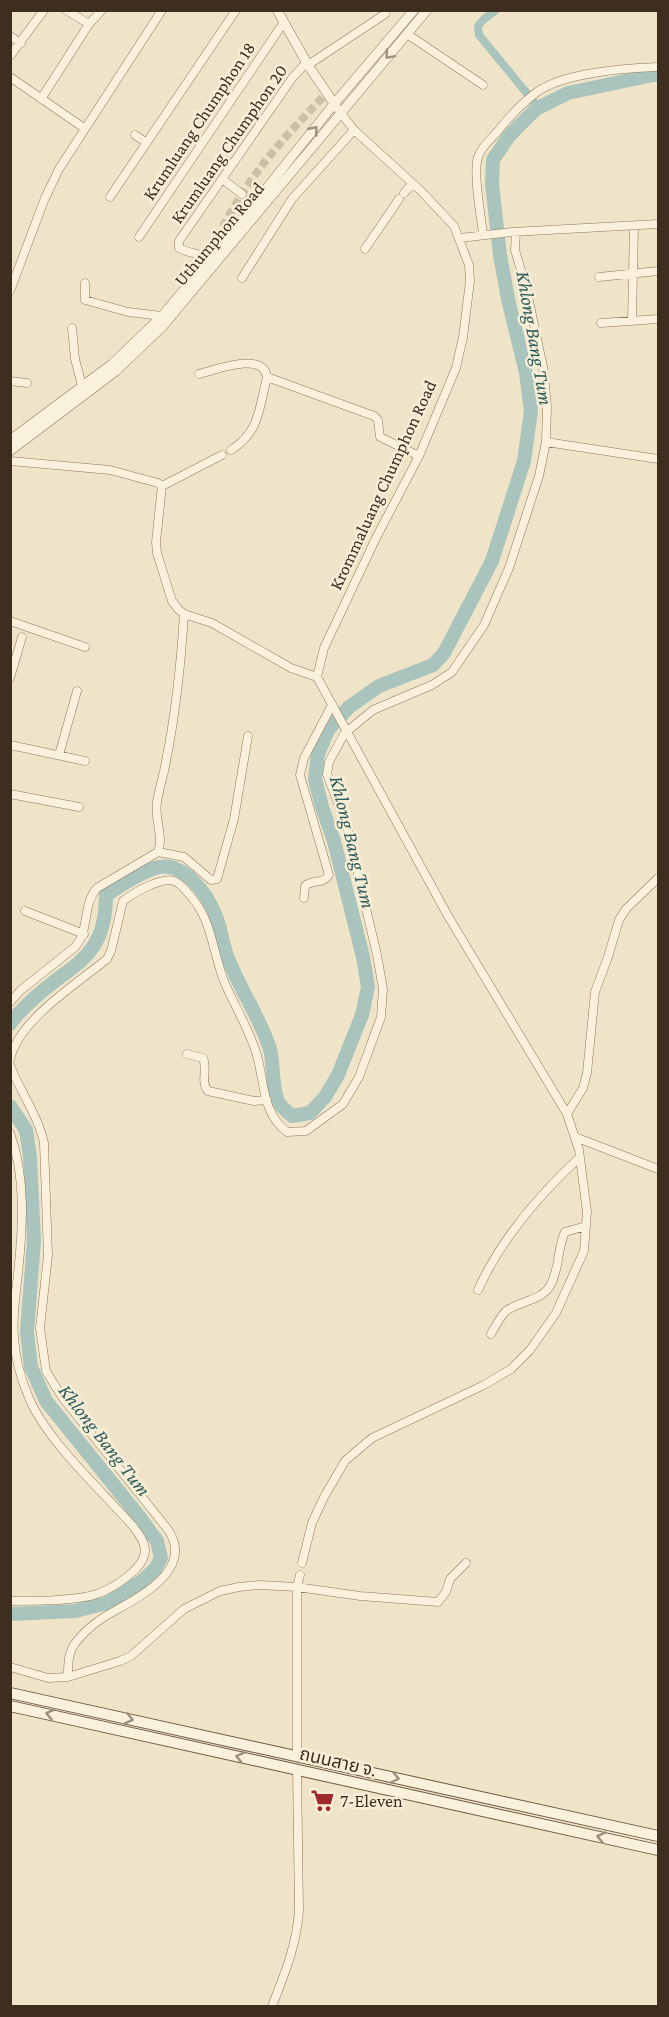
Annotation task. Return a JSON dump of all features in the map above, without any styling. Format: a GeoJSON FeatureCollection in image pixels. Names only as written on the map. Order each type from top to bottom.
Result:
{"type":"FeatureCollection","features":[{"type":"Feature","properties":{"kind":"main road","name":"ถนนสาย จ."},"geometry":{"type":"LineString","coordinates":[[10,1693],[658,1836]]}},
{"type":"Feature","properties":{"kind":"main road","name":"ถนนสาย จ."},"geometry":{"type":"LineString","coordinates":[[10,1706],[658,1850]]}},
{"type":"Feature","properties":{"kind":"main road"},"geometry":{"type":"LineString","coordinates":[[297,1756],[297,1769]]}},
{"type":"Feature","properties":{"kind":"street"},"geometry":{"type":"LineString","coordinates":[[10,56],[44,10]]}},
{"type":"Feature","properties":{"kind":"street"},"geometry":{"type":"LineString","coordinates":[[66,10],[89,24]]}},
{"type":"Feature","properties":{"kind":"street"},"geometry":{"type":"LineString","coordinates":[[41,99],[89,24],[102,10]]}},
{"type":"Feature","properties":{"kind":"street"},"geometry":{"type":"LineString","coordinates":[[10,291],[45,198],[59,169],[162,10]]}},
{"type":"Feature","properties":{"kind":"street"},"geometry":{"type":"LineString","coordinates":[[111,197],[236,10]]}},
{"type":"Feature","properties":{"kind":"street","name":"Uthumphon Road"},"geometry":{"type":"LineString","coordinates":[[10,451],[116,371],[162,327],[414,10]]}},
{"type":"Feature","properties":{"kind":"street","name":"Uthumphon Road"},"geometry":{"type":"LineString","coordinates":[[10,440],[112,364],[162,316],[337,108],[427,10]]}},
{"type":"Feature","properties":{"kind":"street","name":"Krommaluang Chumphon Road"},"geometry":{"type":"LineString","coordinates":[[279,11],[308,63],[354,130],[454,226],[469,265],[470,281],[463,337],[456,368],[419,456],[376,538],[324,648],[317,677]]}},
{"type":"Feature","properties":{"kind":"street","name":"Krumluang Chumphon 20"},"geometry":{"type":"LineString","coordinates":[[210,260],[204,255],[184,251],[178,245],[293,77],[308,63],[385,14]]}},
{"type":"Feature","properties":{"kind":"street","name":"Krumluang Chumphon 18"},"geometry":{"type":"LineString","coordinates":[[139,237],[284,22]]}},
{"type":"Feature","properties":{"kind":"street"},"geometry":{"type":"LineString","coordinates":[[407,34],[483,85]]}},
{"type":"Feature","properties":{"kind":"street"},"geometry":{"type":"LineString","coordinates":[[10,36],[21,43]]}},
{"type":"Feature","properties":{"kind":"street"},"geometry":{"type":"LineString","coordinates":[[484,235],[477,177],[478,158],[508,118],[537,92],[579,76],[658,67]]}},
{"type":"Feature","properties":{"kind":"street"},"geometry":{"type":"LineString","coordinates":[[10,78],[84,128]]}},
{"type":"Feature","properties":{"kind":"street"},"geometry":{"type":"LineString","coordinates":[[242,278],[292,199],[354,130]]}},
{"type":"Feature","properties":{"kind":"street"},"geometry":{"type":"LineString","coordinates":[[135,135],[147,143]]}},
{"type":"Feature","properties":{"kind":"street"},"geometry":{"type":"LineString","coordinates":[[222,179],[242,194]]}},
{"type":"Feature","properties":{"kind":"street"},"geometry":{"type":"LineString","coordinates":[[365,249],[401,196],[412,184]]}},
{"type":"Feature","properties":{"kind":"street"},"geometry":{"type":"LineString","coordinates":[[460,238],[514,232],[658,224]]}},
{"type":"Feature","properties":{"kind":"street"},"geometry":{"type":"LineString","coordinates":[[632,321],[634,226]]}},
{"type":"Feature","properties":{"kind":"street"},"geometry":{"type":"LineString","coordinates":[[10,1060],[15,1045],[31,1022],[107,959],[123,901],[159,882],[172,881],[180,884],[205,916],[224,981],[254,1046],[273,1119],[287,1132],[306,1131],[323,1121],[343,1104],[359,1077],[381,1017],[383,988],[347,827],[327,774],[345,726],[373,710],[432,685],[452,672],[484,626],[509,568],[539,476],[546,442],[547,406],[543,367],[526,287],[515,250],[514,232]]}},
{"type":"Feature","properties":{"kind":"street"},"geometry":{"type":"LineString","coordinates":[[599,277],[658,272]]}},
{"type":"Feature","properties":{"kind":"street"},"geometry":{"type":"LineString","coordinates":[[85,283],[85,300],[128,312],[162,316]]}},
{"type":"Feature","properties":{"kind":"street"},"geometry":{"type":"LineString","coordinates":[[601,323],[658,319]]}},
{"type":"Feature","properties":{"kind":"street"},"geometry":{"type":"LineString","coordinates":[[72,328],[75,359],[82,386]]}},
{"type":"Feature","properties":{"kind":"street"},"geometry":{"type":"LineString","coordinates":[[199,374],[244,363],[262,367],[267,377],[252,431],[246,439],[231,450]]}},
{"type":"Feature","properties":{"kind":"street"},"geometry":{"type":"LineString","coordinates":[[267,377],[374,416],[378,420],[380,437],[419,456]]}},
{"type":"Feature","properties":{"kind":"street"},"geometry":{"type":"LineString","coordinates":[[10,381],[27,383]]}},
{"type":"Feature","properties":{"kind":"street"},"geometry":{"type":"LineString","coordinates":[[546,442],[658,459]]}},
{"type":"Feature","properties":{"kind":"street"},"geometry":{"type":"LineString","coordinates":[[162,486],[222,455]]}},
{"type":"Feature","properties":{"kind":"street"},"geometry":{"type":"LineString","coordinates":[[10,461],[110,470],[154,480],[162,486]]}},
{"type":"Feature","properties":{"kind":"street"},"geometry":{"type":"LineString","coordinates":[[162,486],[156,542],[157,553],[172,601],[184,614],[212,623],[282,663],[317,677],[448,916],[567,1114],[580,1157],[587,1212],[584,1251],[556,1313],[530,1350],[511,1369],[372,1438],[345,1461],[312,1522],[302,1563]]}},
{"type":"Feature","properties":{"kind":"street"},"geometry":{"type":"LineString","coordinates":[[10,1002],[21,990],[75,947],[84,934],[88,905],[97,888],[158,852],[161,846],[156,821],[156,804],[166,762],[180,680],[184,614]]}},
{"type":"Feature","properties":{"kind":"street"},"geometry":{"type":"LineString","coordinates":[[10,621],[85,646]]}},
{"type":"Feature","properties":{"kind":"street"},"geometry":{"type":"LineString","coordinates":[[10,678],[22,637]]}},
{"type":"Feature","properties":{"kind":"street"},"geometry":{"type":"LineString","coordinates":[[59,755],[77,691]]}},
{"type":"Feature","properties":{"kind":"street"},"geometry":{"type":"LineString","coordinates":[[304,898],[305,885],[322,881],[328,875],[300,775],[304,758],[333,707]]}},
{"type":"Feature","properties":{"kind":"street"},"geometry":{"type":"LineString","coordinates":[[158,852],[184,857],[211,880],[217,879],[234,819],[248,736]]}},
{"type":"Feature","properties":{"kind":"street"},"geometry":{"type":"LineString","coordinates":[[10,745],[85,761]]}},
{"type":"Feature","properties":{"kind":"street"},"geometry":{"type":"LineString","coordinates":[[10,794],[79,807]]}},
{"type":"Feature","properties":{"kind":"street"},"geometry":{"type":"LineString","coordinates":[[567,1114],[579,1095],[587,1073],[595,992],[619,920],[626,909],[658,878]]}},
{"type":"Feature","properties":{"kind":"street"},"geometry":{"type":"LineString","coordinates":[[25,911],[84,934]]}},
{"type":"Feature","properties":{"kind":"street"},"geometry":{"type":"LineString","coordinates":[[187,1053],[203,1058],[205,1062],[204,1085],[208,1091],[254,1101],[267,1100]]}},
{"type":"Feature","properties":{"kind":"street"},"geometry":{"type":"LineString","coordinates":[[10,1065],[16,1082],[40,1125],[44,1143],[48,1255],[40,1328],[46,1371],[62,1396],[169,1531],[175,1544],[173,1561],[165,1575],[154,1586],[94,1624],[75,1643],[68,1660],[68,1677]]}},
{"type":"Feature","properties":{"kind":"street"},"geometry":{"type":"LineString","coordinates":[[10,1133],[16,1150],[22,1203],[21,1245],[13,1322],[20,1373],[30,1400],[46,1428],[132,1525],[142,1539],[145,1550],[142,1562],[128,1576],[105,1591],[77,1598],[10,1601]]}},
{"type":"Feature","properties":{"kind":"street"},"geometry":{"type":"LineString","coordinates":[[575,1137],[658,1168]]}},
{"type":"Feature","properties":{"kind":"street"},"geometry":{"type":"LineString","coordinates":[[478,1290],[488,1268],[535,1204],[580,1157]]}},
{"type":"Feature","properties":{"kind":"street"},"geometry":{"type":"LineString","coordinates":[[491,1334],[505,1312],[540,1295],[550,1286],[558,1264],[565,1232],[586,1226]]}},
{"type":"Feature","properties":{"kind":"street"},"geometry":{"type":"LineString","coordinates":[[10,1667],[48,1678],[68,1677],[120,1661],[131,1656],[184,1609],[220,1591],[259,1585],[438,1602],[446,1592],[450,1579],[466,1563]]}},
{"type":"Feature","properties":{"kind":"street"},"geometry":{"type":"LineString","coordinates":[[297,1756],[297,1587],[300,1575]]}},
{"type":"Feature","properties":{"kind":"street"},"geometry":{"type":"LineString","coordinates":[[272,2007],[292,1955],[297,1934],[299,1911],[297,1769]]}},
{"type":"Feature","properties":{"kind":"waterway"},"geometry":{"type":"LineString","coordinates":[[496,10],[478,26],[479,35],[534,102],[536,109]]}},
{"type":"Feature","properties":{"kind":"waterway","name":"Khlong Bang Tum"},"geometry":{"type":"LineString","coordinates":[[10,1024],[29,1003],[83,959],[92,948],[100,935],[106,895],[146,871],[159,867],[177,869],[186,874],[200,889],[217,919],[228,958],[270,1049],[275,1092],[279,1103],[292,1116],[310,1113],[325,1097],[338,1075],[362,1015],[368,987],[363,957],[334,841],[315,779],[318,754],[328,730],[349,707],[379,686],[433,665],[444,653],[492,561],[524,461],[531,411],[526,373],[500,255],[492,184],[493,160],[509,136],[536,109],[568,93],[658,75]]}},
{"type":"Feature","properties":{"kind":"waterway","name":"Khlong Bang Tum"},"geometry":{"type":"LineString","coordinates":[[10,1106],[26,1130],[30,1157],[34,1240],[27,1332],[31,1367],[46,1401],[138,1515],[157,1541],[161,1558],[155,1569],[142,1581],[107,1603],[75,1611],[10,1614]]}},
{"type":"Feature","properties":{"kind":"tunnel"},"geometry":{"type":"LineString","coordinates":[[218,250],[221,230],[252,179],[327,93]]}},
{"type":"Feature","properties":{"kind":"place","name":"7-Eleven"},"geometry":{"type":"Point","coordinates":[322,1801]}}]}
